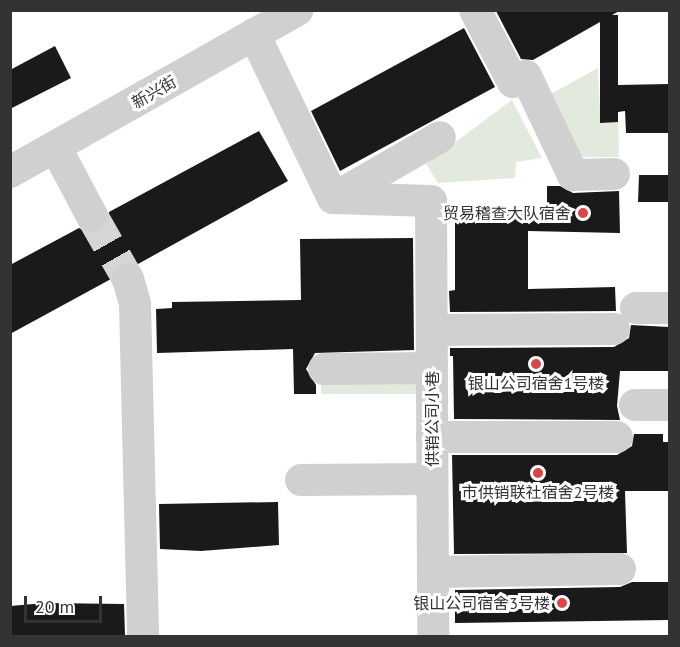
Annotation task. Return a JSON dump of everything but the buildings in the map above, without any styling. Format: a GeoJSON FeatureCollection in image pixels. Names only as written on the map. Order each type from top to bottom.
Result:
{"type":"FeatureCollection","features":[{"type":"Feature","properties":{"kind":"street","name":"新兴街"},"geometry":{"type":"LineString","coordinates":[[10,172],[297,10]]}},
{"type":"Feature","properties":{"kind":"street"},"geometry":{"type":"LineString","coordinates":[[475,10],[513,82],[526,76],[573,175],[614,174]]}},
{"type":"Feature","properties":{"kind":"street"},"geometry":{"type":"LineString","coordinates":[[254,33],[333,198],[440,137]]}},
{"type":"Feature","properties":{"kind":"street"},"geometry":{"type":"LineString","coordinates":[[56,148],[92,216]]}},
{"type":"Feature","properties":{"kind":"street","name":"供销公司小巷"},"geometry":{"type":"LineString","coordinates":[[333,198],[431,201],[433,636]]}},
{"type":"Feature","properties":{"kind":"street"},"geometry":{"type":"LineString","coordinates":[[128,279],[135,304],[143,636]]}},
{"type":"Feature","properties":{"kind":"street"},"geometry":{"type":"LineString","coordinates":[[636,308],[669,308]]}},
{"type":"Feature","properties":{"kind":"street"},"geometry":{"type":"LineString","coordinates":[[432,330],[614,329]]}},
{"type":"Feature","properties":{"kind":"street"},"geometry":{"type":"LineString","coordinates":[[324,369],[432,368]]}},
{"type":"Feature","properties":{"kind":"street"},"geometry":{"type":"LineString","coordinates":[[635,405],[669,405]]}},
{"type":"Feature","properties":{"kind":"street"},"geometry":{"type":"LineString","coordinates":[[432,437],[617,437]]}},
{"type":"Feature","properties":{"kind":"street"},"geometry":{"type":"LineString","coordinates":[[301,480],[432,479]]}},
{"type":"Feature","properties":{"kind":"street"},"geometry":{"type":"LineString","coordinates":[[433,572],[620,569]]}},
{"type":"Feature","properties":{"kind":"shaded area"},"geometry":{"type":"Polygon","coordinates":[[[598,68],[600,112],[618,112],[619,157],[563,157],[538,101],[598,68]]]}},
{"type":"Feature","properties":{"kind":"shaded area"},"geometry":{"type":"Polygon","coordinates":[[[512,100],[542,158],[516,162],[515,178],[438,183],[426,164],[512,100]]]}},
{"type":"Feature","properties":{"kind":"shaded area"},"geometry":{"type":"Polygon","coordinates":[[[321,377],[421,377],[422,394],[321,394],[321,377]]]}},
{"type":"Feature","properties":{"kind":"tunnel"},"geometry":{"type":"LineString","coordinates":[[92,216],[128,279]]}},
{"type":"Feature","properties":{"kind":"place","name":"贸易稽查大队宿舍"},"geometry":{"type":"Point","coordinates":[583,213]}},
{"type":"Feature","properties":{"kind":"place","name":"银山公司宿舍1号楼"},"geometry":{"type":"Point","coordinates":[536,364]}},
{"type":"Feature","properties":{"kind":"place","name":"市供销联社宿舍2号楼"},"geometry":{"type":"Point","coordinates":[538,473]}},
{"type":"Feature","properties":{"kind":"place","name":"银山公司宿舍3号楼"},"geometry":{"type":"Point","coordinates":[562,603]}}]}
